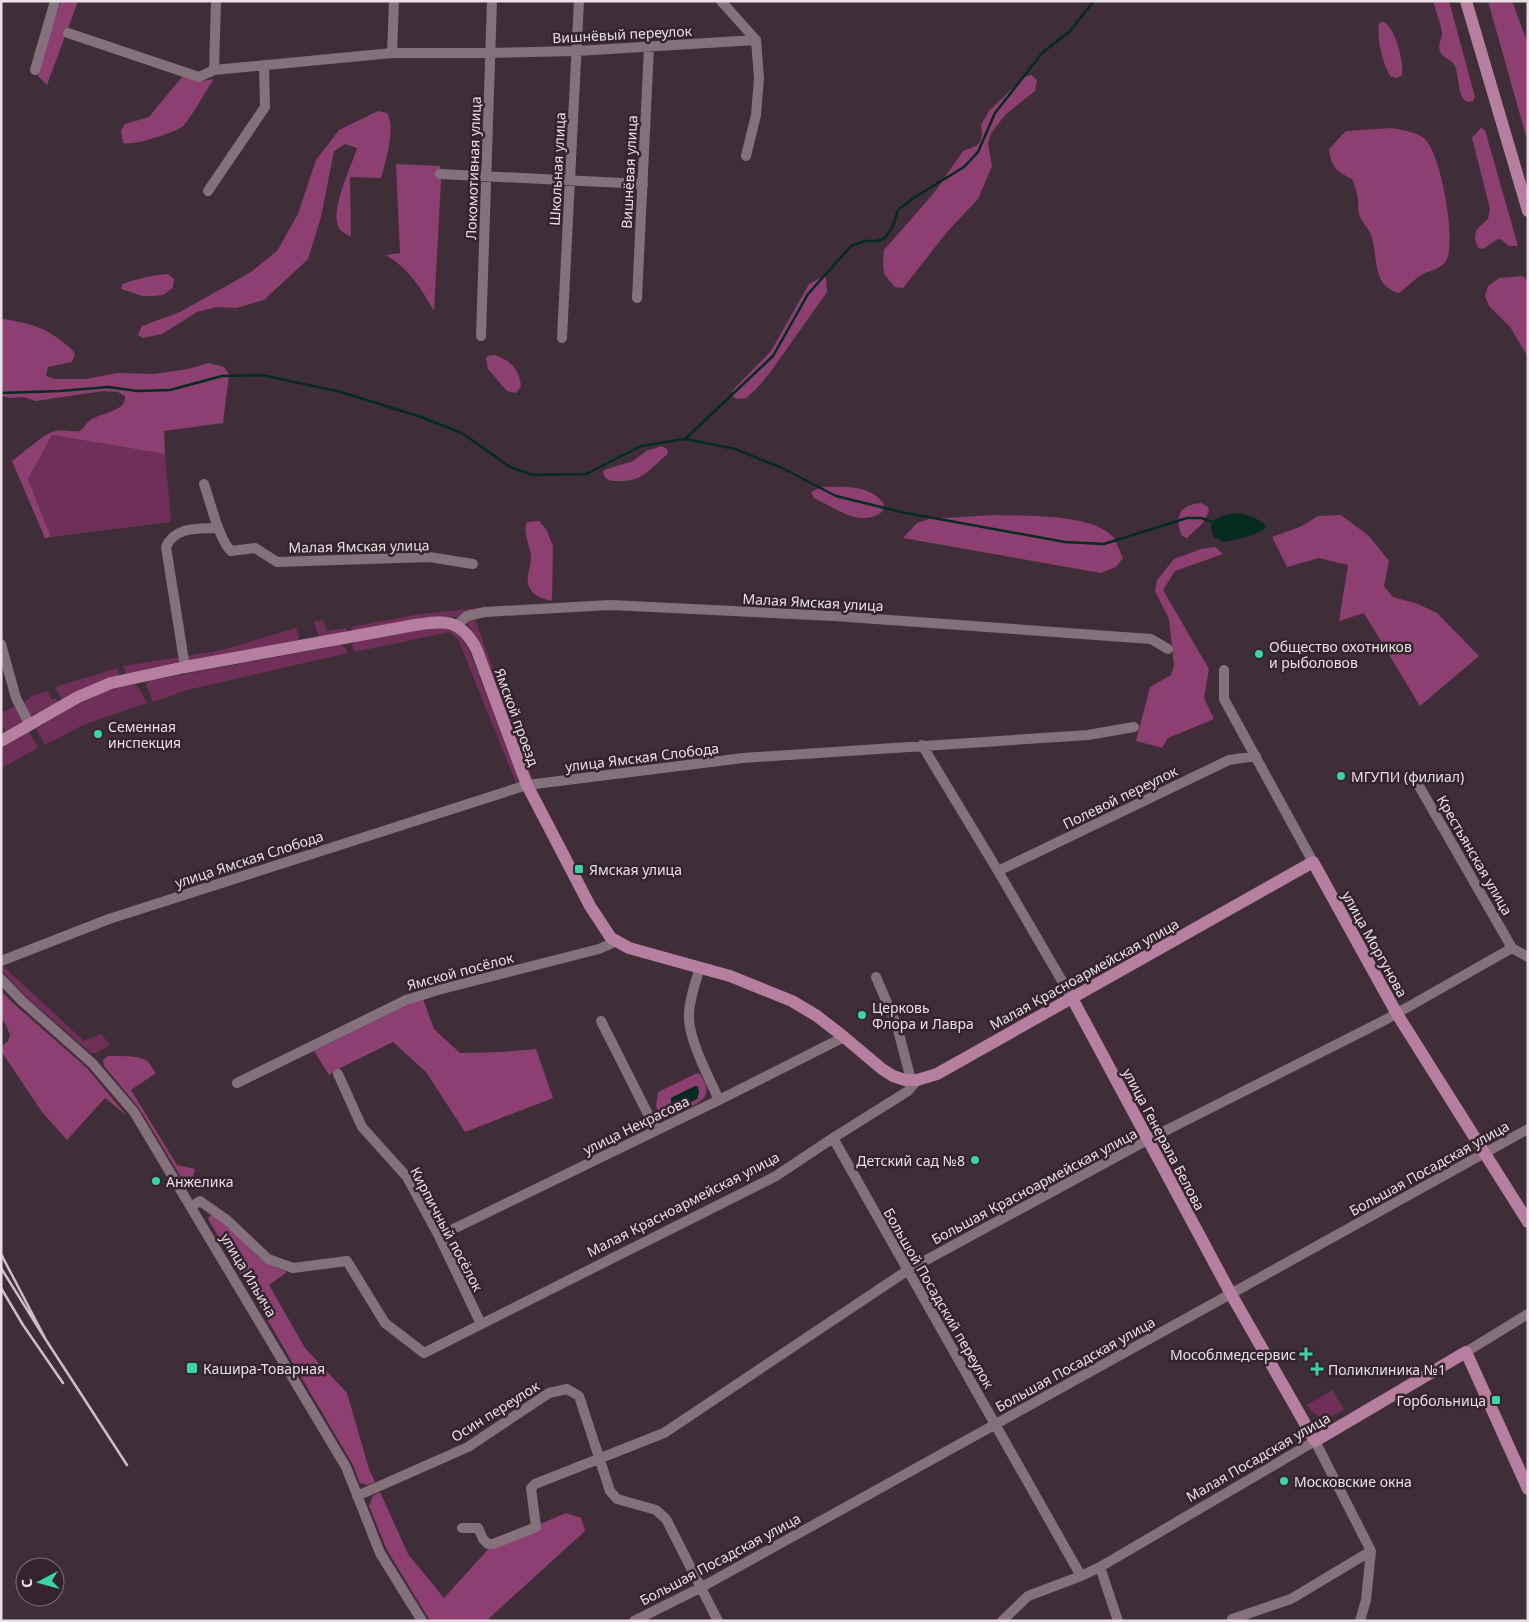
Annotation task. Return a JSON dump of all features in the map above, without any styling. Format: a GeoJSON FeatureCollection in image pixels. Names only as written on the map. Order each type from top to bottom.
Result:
{"type":"FeatureCollection","features":[{"type":"Feature","properties":{"kind":"main road"},"geometry":{"type":"LineString","coordinates":[[1466,1],[1528,211]]}},
{"type":"Feature","properties":{"kind":"main road"},"geometry":{"type":"LineString","coordinates":[[1,742],[78,698],[111,683],[185,667],[422,624],[442,622],[457,626]]}},
{"type":"Feature","properties":{"kind":"main road","name":"Ямской проезд"},"geometry":{"type":"LineString","coordinates":[[457,626],[466,633],[476,648],[527,785],[590,906],[606,932],[615,942]]}},
{"type":"Feature","properties":{"kind":"main road","name":"Малая Красноармейская улица"},"geometry":{"type":"LineString","coordinates":[[914,1080],[938,1074],[1313,862]]}},
{"type":"Feature","properties":{"kind":"main road","name":"улица Моргунова"},"geometry":{"type":"LineString","coordinates":[[1313,862],[1397,1014],[1528,1222]]}},
{"type":"Feature","properties":{"kind":"main road"},"geometry":{"type":"LineString","coordinates":[[615,942],[629,948],[730,976],[792,1001],[817,1016],[887,1073],[899,1078],[914,1080]]}},
{"type":"Feature","properties":{"kind":"main road","name":"улица Генерала Белова"},"geometry":{"type":"LineString","coordinates":[[1072,998],[1231,1294],[1315,1441]]}},
{"type":"Feature","properties":{"kind":"main road"},"geometry":{"type":"LineString","coordinates":[[1466,1352],[1528,1489]]}},
{"type":"Feature","properties":{"kind":"main road","name":"Малая Посадская улица"},"geometry":{"type":"LineString","coordinates":[[1315,1441],[1466,1352]]}},
{"type":"Feature","properties":{"kind":"street"},"geometry":{"type":"LineString","coordinates":[[34,70],[55,1]]}},
{"type":"Feature","properties":{"kind":"street"},"geometry":{"type":"LineString","coordinates":[[214,70],[216,1]]}},
{"type":"Feature","properties":{"kind":"street"},"geometry":{"type":"LineString","coordinates":[[392,53],[394,1]]}},
{"type":"Feature","properties":{"kind":"street","name":"Локомотивная улица"},"geometry":{"type":"LineString","coordinates":[[481,336],[492,1]]}},
{"type":"Feature","properties":{"kind":"street","name":"Школьная улица"},"geometry":{"type":"LineString","coordinates":[[562,338],[579,1]]}},
{"type":"Feature","properties":{"kind":"street"},"geometry":{"type":"LineString","coordinates":[[722,1],[756,40],[759,78],[756,115],[746,156]]}},
{"type":"Feature","properties":{"kind":"street","name":"Вишнёвый переулок"},"geometry":{"type":"LineString","coordinates":[[68,33],[199,76],[214,70],[392,53],[490,53],[576,50],[756,40]]}},
{"type":"Feature","properties":{"kind":"street","name":"Вишнёвая улица"},"geometry":{"type":"LineString","coordinates":[[637,298],[649,47]]}},
{"type":"Feature","properties":{"kind":"street"},"geometry":{"type":"LineString","coordinates":[[208,191],[265,107],[264,66]]}},
{"type":"Feature","properties":{"kind":"street"},"geometry":{"type":"LineString","coordinates":[[440,174],[643,184]]}},
{"type":"Feature","properties":{"kind":"street","name":"Малая Ямская улица"},"geometry":{"type":"LineString","coordinates":[[204,484],[218,528],[231,551],[255,548],[277,562],[429,557],[474,564]]}},
{"type":"Feature","properties":{"kind":"street"},"geometry":{"type":"LineString","coordinates":[[185,667],[166,547],[169,540],[181,530],[218,528]]}},
{"type":"Feature","properties":{"kind":"street","name":"Малая Ямская улица"},"geometry":{"type":"LineString","coordinates":[[457,626],[467,616],[485,612],[610,605],[834,616],[1151,639],[1168,648]]}},
{"type":"Feature","properties":{"kind":"street"},"geometry":{"type":"LineString","coordinates":[[1,644],[16,698],[30,725]]}},
{"type":"Feature","properties":{"kind":"street","name":"улица Моргунова"},"geometry":{"type":"LineString","coordinates":[[1224,670],[1224,700],[1313,862]]}},
{"type":"Feature","properties":{"kind":"street","name":"улица Ямская Слобода"},"geometry":{"type":"LineString","coordinates":[[1,961],[109,919],[527,785],[743,758],[1088,735],[1134,727]]}},
{"type":"Feature","properties":{"kind":"street","name":"улица Генерала Белова"},"geometry":{"type":"LineString","coordinates":[[922,745],[1072,998]]}},
{"type":"Feature","properties":{"kind":"street","name":"Полевой переулок"},"geometry":{"type":"LineString","coordinates":[[998,871],[1230,760],[1256,756]]}},
{"type":"Feature","properties":{"kind":"street","name":"Крестьянская улица"},"geometry":{"type":"LineString","coordinates":[[1420,786],[1512,948]]}},
{"type":"Feature","properties":{"kind":"street","name":"Ямской посёлок"},"geometry":{"type":"LineString","coordinates":[[237,1083],[406,1000],[438,990],[600,949],[615,942]]}},
{"type":"Feature","properties":{"kind":"street"},"geometry":{"type":"LineString","coordinates":[[1512,948],[1528,957]]}},
{"type":"Feature","properties":{"kind":"street","name":"Большая Красноармейская улица"},"geometry":{"type":"LineString","coordinates":[[600,1460],[664,1433],[908,1270],[1147,1140],[1397,1014],[1512,948]]}},
{"type":"Feature","properties":{"kind":"street"},"geometry":{"type":"LineString","coordinates":[[700,968],[694,986],[689,1018],[696,1048],[719,1100]]}},
{"type":"Feature","properties":{"kind":"street"},"geometry":{"type":"LineString","coordinates":[[876,977],[897,1026],[914,1080]]}},
{"type":"Feature","properties":{"kind":"street","name":"улица Ильича"},"geometry":{"type":"LineString","coordinates":[[1,979],[22,1001],[92,1063],[134,1112],[192,1206],[346,1468],[380,1553],[422,1621]]}},
{"type":"Feature","properties":{"kind":"street"},"geometry":{"type":"LineString","coordinates":[[601,1021],[656,1130]]}},
{"type":"Feature","properties":{"kind":"street","name":"улица Некрасова"},"geometry":{"type":"LineString","coordinates":[[439,1236],[844,1037]]}},
{"type":"Feature","properties":{"kind":"street","name":"Кирпичный посёлок"},"geometry":{"type":"LineString","coordinates":[[338,1074],[362,1127],[407,1177],[439,1236],[481,1324]]}},
{"type":"Feature","properties":{"kind":"street","name":"Малая Красноармейская улица"},"geometry":{"type":"LineString","coordinates":[[192,1206],[200,1201],[227,1220],[268,1259],[293,1268],[347,1261],[385,1323],[424,1353],[776,1176],[908,1091],[914,1080]]}},
{"type":"Feature","properties":{"kind":"street","name":"Большая Посадская улица"},"geometry":{"type":"LineString","coordinates":[[634,1621],[700,1588],[1528,1128]]}},
{"type":"Feature","properties":{"kind":"street","name":"Большой Посадский переулок"},"geometry":{"type":"LineString","coordinates":[[833,1138],[1081,1576]]}},
{"type":"Feature","properties":{"kind":"street","name":"Малая Посадская улица"},"geometry":{"type":"LineString","coordinates":[[1466,1352],[1528,1314]]}},
{"type":"Feature","properties":{"kind":"street","name":"Осин переулок"},"geometry":{"type":"LineString","coordinates":[[357,1496],[468,1446],[549,1393],[567,1389],[578,1396],[610,1491],[617,1499],[656,1510],[666,1519],[700,1588]]}},
{"type":"Feature","properties":{"kind":"street","name":"улица Генерала Белова"},"geometry":{"type":"LineString","coordinates":[[1315,1441],[1371,1551]]}},
{"type":"Feature","properties":{"kind":"street","name":"Малая Посадская улица"},"geometry":{"type":"LineString","coordinates":[[1002,1621],[1028,1596],[1081,1576],[1100,1566],[1315,1441]]}},
{"type":"Feature","properties":{"kind":"street"},"geometry":{"type":"LineString","coordinates":[[462,1528],[478,1528],[488,1544],[494,1544],[536,1527],[531,1488],[534,1484],[600,1460]]}},
{"type":"Feature","properties":{"kind":"street"},"geometry":{"type":"LineString","coordinates":[[1232,1619],[1291,1599],[1371,1551]]}},
{"type":"Feature","properties":{"kind":"street"},"geometry":{"type":"LineString","coordinates":[[1360,1621],[1366,1600],[1371,1551]]}},
{"type":"Feature","properties":{"kind":"street"},"geometry":{"type":"LineString","coordinates":[[1100,1566],[1118,1621]]}},
{"type":"Feature","properties":{"kind":"street"},"geometry":{"type":"LineString","coordinates":[[700,1588],[718,1621]]}},
{"type":"Feature","properties":{"kind":"shaded area"},"geometry":{"type":"Polygon","coordinates":[[[61,1],[78,1],[47,85],[38,76],[37,72],[61,1]]]}},
{"type":"Feature","properties":{"kind":"shaded area"},"geometry":{"type":"Polygon","coordinates":[[[1433,1],[1449,1],[1475,97],[1473,101],[1468,102],[1464,99],[1459,88],[1454,64],[1442,55],[1440,51],[1439,46],[1442,32],[1433,1]]]}},
{"type":"Feature","properties":{"kind":"shaded area"},"geometry":{"type":"Polygon","coordinates":[[[1488,1],[1512,1],[1528,44],[1528,143],[1488,1]]]}},
{"type":"Feature","properties":{"kind":"shaded area"},"geometry":{"type":"Polygon","coordinates":[[[1383,22],[1392,31],[1400,54],[1402,75],[1397,78],[1391,77],[1381,51],[1378,29],[1379,23],[1383,22]]]}},
{"type":"Feature","properties":{"kind":"shaded area"},"geometry":{"type":"Polygon","coordinates":[[[1031,75],[1037,80],[1035,91],[1006,114],[991,133],[988,144],[992,166],[978,199],[947,232],[903,288],[895,287],[884,274],[884,250],[934,193],[963,151],[976,146],[980,142],[982,135],[981,125],[989,111],[1024,77],[1031,75]]]}},
{"type":"Feature","properties":{"kind":"shaded area"},"geometry":{"type":"Polygon","coordinates":[[[182,77],[202,81],[214,79],[185,124],[177,130],[153,138],[135,143],[123,143],[121,131],[125,124],[149,117],[182,77]]]}},
{"type":"Feature","properties":{"kind":"shaded area"},"geometry":{"type":"Polygon","coordinates":[[[378,111],[387,113],[390,119],[391,127],[387,154],[381,178],[350,177],[351,237],[339,228],[337,220],[337,210],[342,188],[357,148],[345,144],[334,151],[321,217],[308,259],[264,300],[236,308],[217,307],[197,312],[162,334],[143,338],[138,335],[142,326],[180,312],[251,272],[277,251],[298,214],[316,160],[339,130],[378,111]]]}},
{"type":"Feature","properties":{"kind":"shaded area"},"geometry":{"type":"Polygon","coordinates":[[[1392,128],[1418,135],[1425,139],[1431,148],[1442,179],[1450,236],[1449,251],[1444,264],[1420,276],[1399,293],[1390,289],[1380,278],[1371,235],[1359,215],[1358,197],[1353,181],[1335,168],[1329,149],[1346,131],[1392,128]]]}},
{"type":"Feature","properties":{"kind":"shaded area"},"geometry":{"type":"Polygon","coordinates":[[[1481,128],[1485,130],[1518,246],[1509,246],[1498,239],[1483,249],[1478,248],[1475,239],[1476,230],[1488,219],[1490,209],[1472,138],[1481,128]]]}},
{"type":"Feature","properties":{"kind":"shaded area"},"geometry":{"type":"Polygon","coordinates":[[[396,164],[440,166],[441,181],[434,311],[413,279],[401,266],[386,255],[400,253],[396,164]]]}},
{"type":"Feature","properties":{"kind":"shaded area"},"geometry":{"type":"Polygon","coordinates":[[[168,274],[174,279],[173,288],[163,295],[143,296],[121,289],[122,284],[150,276],[168,274]]]}},
{"type":"Feature","properties":{"kind":"shaded area"},"geometry":{"type":"Polygon","coordinates":[[[1523,276],[1528,281],[1528,357],[1510,327],[1489,306],[1485,296],[1488,286],[1499,278],[1523,276]]]}},
{"type":"Feature","properties":{"kind":"shaded area"},"geometry":{"type":"Polygon","coordinates":[[[826,277],[827,292],[769,374],[746,398],[737,399],[732,396],[733,390],[771,351],[809,284],[826,277]]]}},
{"type":"Feature","properties":{"kind":"shaded area"},"geometry":{"type":"Polygon","coordinates":[[[4,319],[41,328],[54,335],[72,350],[75,354],[72,362],[48,367],[46,376],[55,379],[86,379],[118,373],[154,374],[188,369],[209,363],[224,367],[229,375],[223,423],[164,431],[165,454],[52,435],[28,479],[51,537],[45,538],[12,461],[36,442],[54,431],[81,430],[94,418],[122,406],[125,396],[118,392],[103,391],[36,401],[23,397],[10,398],[2,396],[1,320],[4,319]]]}},
{"type":"Feature","properties":{"kind":"shaded area"},"geometry":{"type":"Polygon","coordinates":[[[494,355],[505,360],[516,370],[521,386],[516,393],[507,391],[488,369],[486,358],[494,355]]]}},
{"type":"Feature","properties":{"kind":"shaded area"},"geometry":{"type":"Polygon","coordinates":[[[52,435],[165,454],[171,522],[51,537],[28,479],[52,435]]]}},
{"type":"Feature","properties":{"kind":"shaded area"},"geometry":{"type":"Polygon","coordinates":[[[662,446],[667,449],[668,454],[640,477],[626,481],[614,481],[608,479],[603,473],[604,470],[633,461],[646,451],[662,446]]]}},
{"type":"Feature","properties":{"kind":"shaded area"},"geometry":{"type":"Polygon","coordinates":[[[821,487],[847,487],[864,490],[871,493],[884,504],[883,511],[866,518],[848,515],[814,498],[811,492],[821,487]]]}},
{"type":"Feature","properties":{"kind":"shaded area"},"geometry":{"type":"Polygon","coordinates":[[[1201,503],[1208,507],[1209,511],[1202,524],[1187,538],[1182,536],[1179,523],[1180,513],[1188,506],[1201,503]]]}},
{"type":"Feature","properties":{"kind":"shaded area"},"geometry":{"type":"Polygon","coordinates":[[[1240,513],[1255,518],[1266,527],[1253,535],[1224,542],[1214,537],[1211,530],[1214,521],[1229,514],[1240,513]]]}},
{"type":"Feature","properties":{"kind":"shaded area"},"geometry":{"type":"Polygon","coordinates":[[[993,515],[1056,517],[1090,524],[1103,529],[1113,537],[1123,558],[1116,567],[1101,573],[903,538],[917,523],[929,519],[993,515]]]}},
{"type":"Feature","properties":{"kind":"shaded area"},"geometry":{"type":"Polygon","coordinates":[[[1341,515],[1369,536],[1389,561],[1384,586],[1393,597],[1418,604],[1437,613],[1479,656],[1420,706],[1364,613],[1339,621],[1348,565],[1319,558],[1287,567],[1272,537],[1302,526],[1318,516],[1341,515]]]}},
{"type":"Feature","properties":{"kind":"shaded area"},"geometry":{"type":"Polygon","coordinates":[[[539,521],[546,529],[553,546],[552,601],[535,594],[528,583],[531,555],[526,536],[526,527],[527,522],[539,521]]]}},
{"type":"Feature","properties":{"kind":"shaded area"},"geometry":{"type":"Polygon","coordinates":[[[1215,547],[1223,554],[1175,571],[1163,590],[1209,669],[1204,698],[1214,719],[1168,738],[1162,748],[1136,741],[1150,687],[1171,675],[1174,665],[1169,619],[1155,591],[1157,580],[1174,559],[1201,549],[1215,547]]]}},
{"type":"Feature","properties":{"kind":"shaded area"},"geometry":{"type":"Polygon","coordinates":[[[480,608],[458,617],[437,616],[352,630],[351,627],[420,614],[480,608]]]}},
{"type":"Feature","properties":{"kind":"shaded area"},"geometry":{"type":"Polygon","coordinates":[[[475,619],[530,774],[535,779],[531,778],[480,644],[467,623],[467,621],[475,619]]]}},
{"type":"Feature","properties":{"kind":"shaded area"},"geometry":{"type":"Polygon","coordinates":[[[323,620],[327,631],[346,628],[347,630],[319,637],[314,622],[323,620]]]}},
{"type":"Feature","properties":{"kind":"shaded area"},"geometry":{"type":"Polygon","coordinates":[[[438,627],[450,630],[458,635],[470,652],[517,774],[518,780],[516,783],[458,639],[449,632],[355,652],[352,646],[355,642],[438,627]]]}},
{"type":"Feature","properties":{"kind":"shaded area"},"geometry":{"type":"Polygon","coordinates":[[[296,628],[298,640],[189,662],[186,656],[222,650],[296,628]]]}},
{"type":"Feature","properties":{"kind":"shaded area"},"geometry":{"type":"Polygon","coordinates":[[[340,645],[348,653],[187,690],[153,702],[146,685],[149,681],[340,645]]]}},
{"type":"Feature","properties":{"kind":"shaded area"},"geometry":{"type":"Polygon","coordinates":[[[180,657],[181,662],[127,674],[123,666],[180,657]]]}},
{"type":"Feature","properties":{"kind":"shaded area"},"geometry":{"type":"Polygon","coordinates":[[[118,668],[119,675],[62,700],[55,687],[118,668]]]}},
{"type":"Feature","properties":{"kind":"shaded area"},"geometry":{"type":"Polygon","coordinates":[[[135,684],[147,703],[83,725],[45,745],[36,729],[97,695],[135,684]]]}},
{"type":"Feature","properties":{"kind":"shaded area"},"geometry":{"type":"Polygon","coordinates":[[[47,691],[52,700],[56,698],[58,702],[30,716],[24,705],[25,702],[33,696],[47,691]]]}},
{"type":"Feature","properties":{"kind":"shaded area"},"geometry":{"type":"Polygon","coordinates":[[[16,706],[23,719],[22,722],[6,731],[1,725],[1,713],[16,706]]]}},
{"type":"Feature","properties":{"kind":"shaded area"},"geometry":{"type":"Polygon","coordinates":[[[29,732],[38,748],[1,768],[1,749],[29,732]]]}},
{"type":"Feature","properties":{"kind":"shaded area"},"geometry":{"type":"Polygon","coordinates":[[[3,966],[84,1041],[101,1034],[110,1045],[96,1053],[91,1053],[25,996],[2,971],[3,966]]]}},
{"type":"Feature","properties":{"kind":"shaded area"},"geometry":{"type":"Polygon","coordinates":[[[1,991],[87,1068],[127,1116],[105,1098],[67,1140],[42,1112],[1,1051],[1,1047],[8,1041],[10,1035],[5,1023],[1,1019],[1,991]]]}},
{"type":"Feature","properties":{"kind":"shaded area"},"geometry":{"type":"Polygon","coordinates":[[[423,999],[434,1029],[460,1053],[536,1049],[553,1098],[465,1132],[426,1072],[393,1042],[329,1075],[314,1051],[423,999]]]}},
{"type":"Feature","properties":{"kind":"shaded area"},"geometry":{"type":"Polygon","coordinates":[[[108,1056],[142,1058],[149,1063],[156,1073],[131,1090],[177,1165],[195,1169],[191,1185],[187,1185],[184,1182],[139,1108],[104,1066],[103,1060],[108,1056]]]}},
{"type":"Feature","properties":{"kind":"shaded area"},"geometry":{"type":"Polygon","coordinates":[[[699,1073],[704,1081],[707,1092],[705,1096],[697,1104],[663,1119],[656,1106],[658,1092],[699,1073]],[[695,1086],[671,1098],[679,1107],[697,1099],[698,1087],[695,1086]]]}},
{"type":"Feature","properties":{"kind":"shaded area"},"geometry":{"type":"Polygon","coordinates":[[[695,1086],[698,1087],[699,1093],[697,1099],[679,1107],[671,1105],[671,1098],[695,1086]]]}},
{"type":"Feature","properties":{"kind":"shaded area"},"geometry":{"type":"Polygon","coordinates":[[[210,1215],[224,1222],[265,1262],[287,1272],[269,1285],[305,1348],[347,1393],[369,1469],[375,1482],[367,1485],[360,1483],[353,1465],[208,1219],[210,1215]]]}},
{"type":"Feature","properties":{"kind":"shaded area"},"geometry":{"type":"Polygon","coordinates":[[[1333,1390],[1344,1410],[1324,1417],[1315,1414],[1306,1405],[1333,1390]]]}},
{"type":"Feature","properties":{"kind":"shaded area"},"geometry":{"type":"Polygon","coordinates":[[[380,1492],[408,1554],[444,1598],[493,1544],[566,1513],[581,1518],[585,1531],[486,1621],[432,1621],[387,1550],[369,1506],[373,1496],[380,1492]]]}},
{"type":"Feature","properties":{"kind":"waterway"},"geometry":{"type":"LineString","coordinates":[[1,393],[108,387],[137,391],[170,390],[222,376],[262,375],[341,392],[421,417],[462,433],[510,467],[533,475],[586,474],[641,446],[685,439],[773,356],[808,294],[851,246],[865,241],[877,241],[885,238],[893,226],[898,210],[915,197],[964,167],[978,152],[995,113],[1043,52],[1069,32],[1094,1]]}},
{"type":"Feature","properties":{"kind":"waterway"},"geometry":{"type":"LineString","coordinates":[[686,439],[735,449],[782,468],[836,496],[901,512],[1065,542],[1104,544],[1187,518],[1201,518],[1213,522]]}},
{"type":"Feature","properties":{"kind":"railway"},"geometry":{"type":"LineString","coordinates":[[1,1254],[46,1340],[1,1268]]}},
{"type":"Feature","properties":{"kind":"railway"},"geometry":{"type":"LineString","coordinates":[[1,1288],[23,1325],[63,1383]]}},
{"type":"Feature","properties":{"kind":"railway"},"geometry":{"type":"LineString","coordinates":[[46,1340],[127,1465]]}},
{"type":"Feature","properties":{"kind":"place","name":"Общество охотников и рыболовов"},"geometry":{"type":"Point","coordinates":[1259,654]}},
{"type":"Feature","properties":{"kind":"place","name":"Семенная инспекция"},"geometry":{"type":"Point","coordinates":[98,734]}},
{"type":"Feature","properties":{"kind":"place","name":"МГУПИ (филиал)"},"geometry":{"type":"Point","coordinates":[1341,776]}},
{"type":"Feature","properties":{"kind":"place","name":"Ямская улица"},"geometry":{"type":"Point","coordinates":[579,869]}},
{"type":"Feature","properties":{"kind":"place","name":"Церковь Флора и Лавра"},"geometry":{"type":"Point","coordinates":[862,1015]}},
{"type":"Feature","properties":{"kind":"place","name":"Детский сад №8"},"geometry":{"type":"Point","coordinates":[975,1160]}},
{"type":"Feature","properties":{"kind":"place","name":"Анжелика"},"geometry":{"type":"Point","coordinates":[156,1181]}},
{"type":"Feature","properties":{"kind":"place","name":"Мособлмедсервис"},"geometry":{"type":"Point","coordinates":[1306,1354]}},
{"type":"Feature","properties":{"kind":"place","name":"Кашира-Товарная"},"geometry":{"type":"Point","coordinates":[192,1368]}},
{"type":"Feature","properties":{"kind":"place","name":"Поликлиника №1"},"geometry":{"type":"Point","coordinates":[1317,1369]}},
{"type":"Feature","properties":{"kind":"place","name":"Горбольница"},"geometry":{"type":"Point","coordinates":[1496,1400]}},
{"type":"Feature","properties":{"kind":"place","name":"Московские окна"},"geometry":{"type":"Point","coordinates":[1284,1481]}}]}
